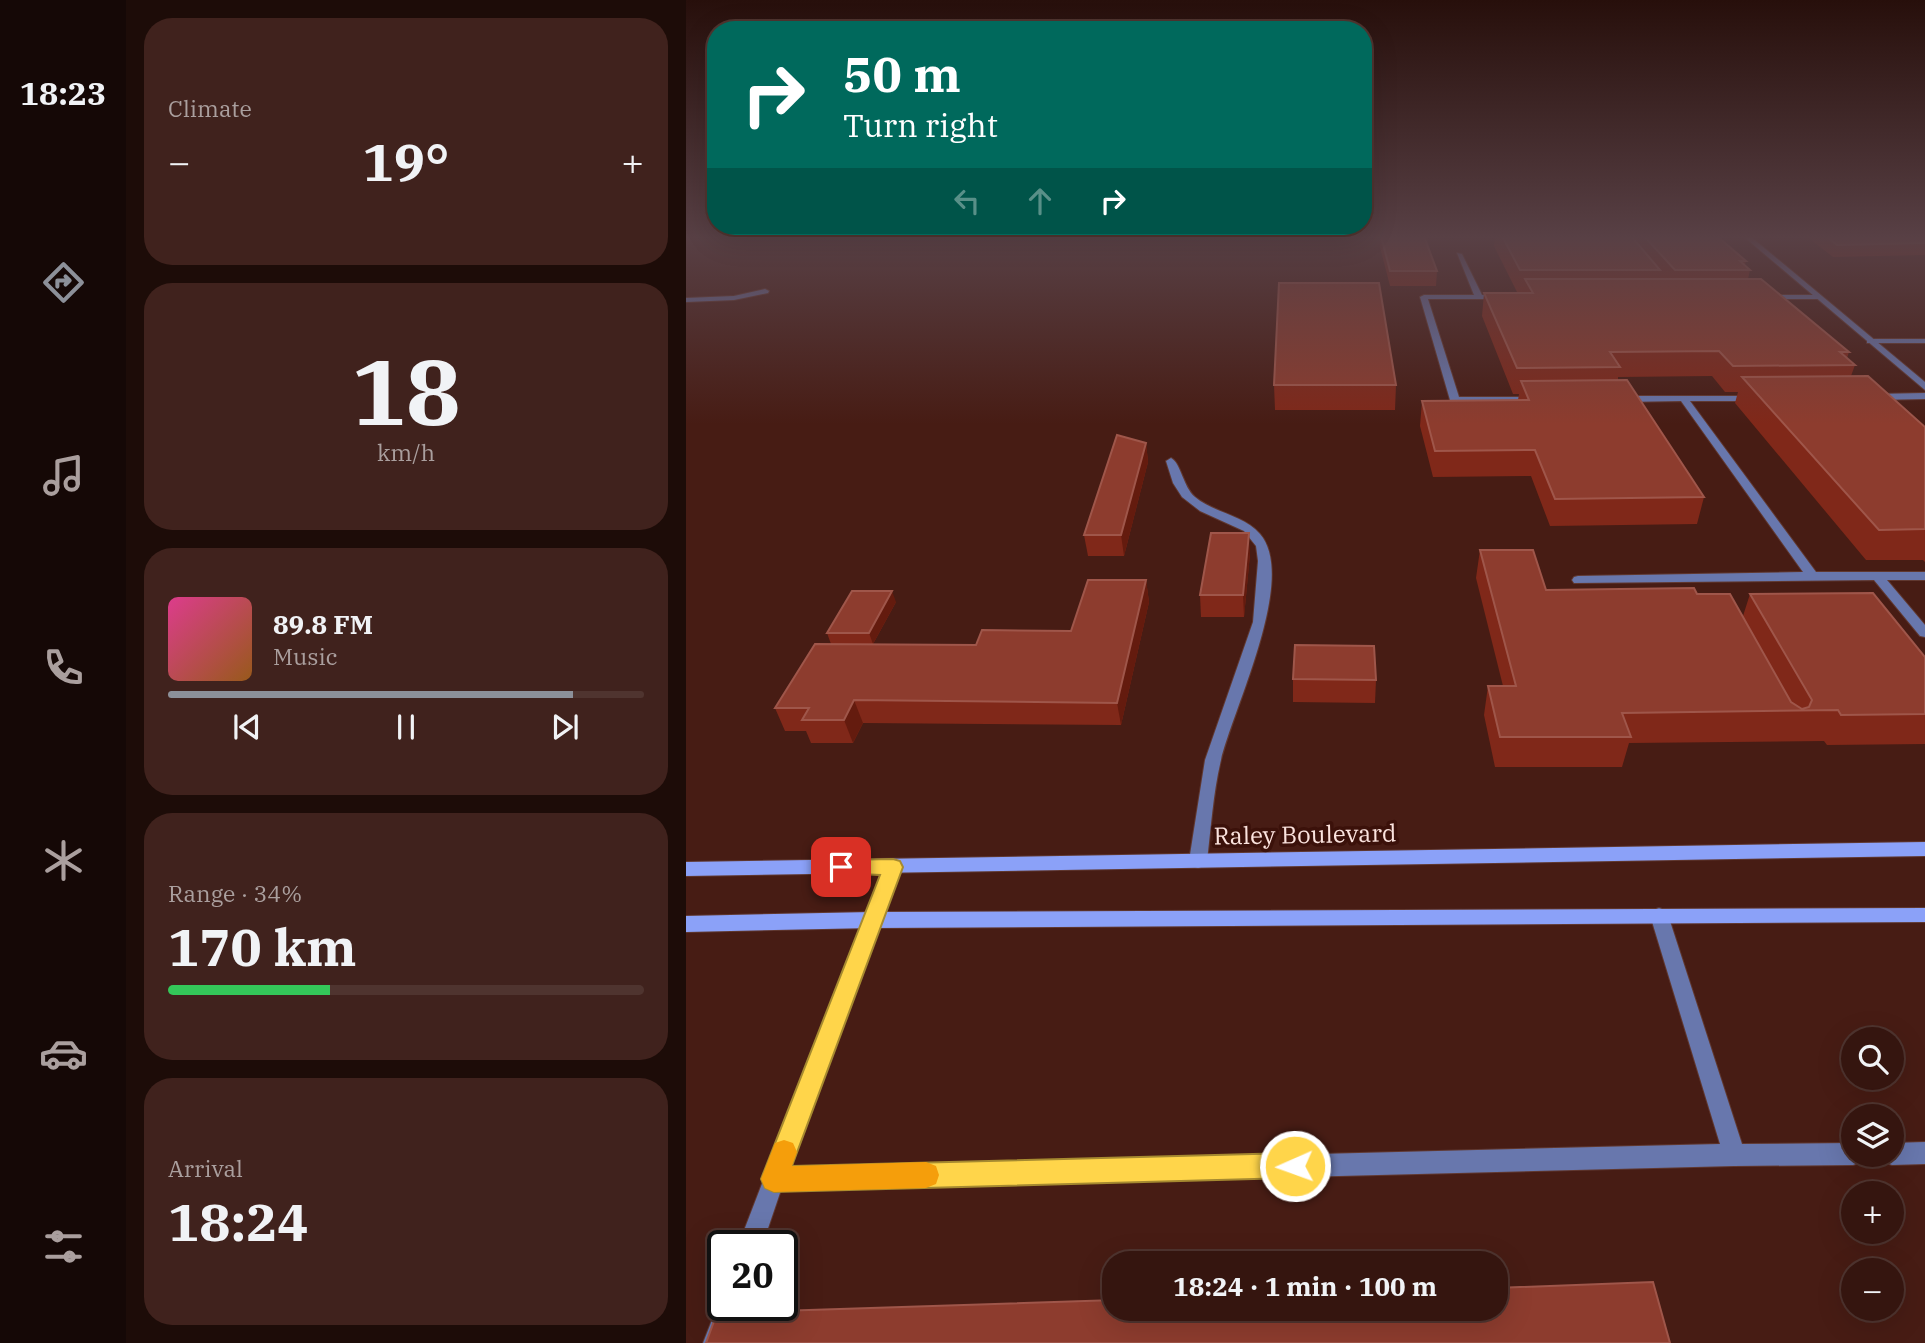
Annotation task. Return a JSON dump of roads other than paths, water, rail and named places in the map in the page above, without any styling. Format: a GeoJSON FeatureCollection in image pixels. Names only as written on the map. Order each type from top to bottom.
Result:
{"type":"FeatureCollection","features":[{"type":"Feature","properties":{"kind":"street"},"geometry":{"type":"LineString","coordinates":[[686,300],[718,299]]}},
{"type":"Feature","properties":{"kind":"street"},"geometry":{"type":"LineString","coordinates":[[1425,299],[1455,400],[1549,400]]}},
{"type":"Feature","properties":{"kind":"street"},"geometry":{"type":"LineString","coordinates":[[1820,299],[1925,387]]}},
{"type":"Feature","properties":{"kind":"street"},"geometry":{"type":"LineString","coordinates":[[1870,341],[1925,341]]}},
{"type":"Feature","properties":{"kind":"street"},"geometry":{"type":"LineString","coordinates":[[1858,397],[1925,397]]}},
{"type":"Feature","properties":{"kind":"street"},"geometry":{"type":"LineString","coordinates":[[1616,399],[1764,398]]}},
{"type":"Feature","properties":{"kind":"street"},"geometry":{"type":"LineString","coordinates":[[1684,399],[1812,576]]}},
{"type":"Feature","properties":{"kind":"street"},"geometry":{"type":"LineString","coordinates":[[1171,461],[1178,484],[1188,498],[1253,533],[1263,547],[1263,602],[1260,622],[1213,760],[1198,861]]}},
{"type":"Feature","properties":{"kind":"street"},"geometry":{"type":"LineString","coordinates":[[1578,580],[1710,584],[1812,576],[1925,576]]}},
{"type":"Feature","properties":{"kind":"street"},"geometry":{"type":"LineString","coordinates":[[1878,576],[1925,633]]}},
{"type":"Feature","properties":{"kind":"street","name":"Raley Boulevard"},"geometry":{"type":"LineString","coordinates":[[686,869],[1925,849]]}},
{"type":"Feature","properties":{"kind":"street"},"geometry":{"type":"LineString","coordinates":[[756,1230],[893,867]]}},
{"type":"Feature","properties":{"kind":"street"},"geometry":{"type":"LineString","coordinates":[[1659,915],[1734,1154]]}},
{"type":"Feature","properties":{"kind":"street"},"geometry":{"type":"LineString","coordinates":[[686,924],[872,920],[1925,915]]}},
{"type":"Feature","properties":{"kind":"street"},"geometry":{"type":"LineString","coordinates":[[1904,1154],[1925,1153]]}},
{"type":"Feature","properties":{"kind":"street"},"geometry":{"type":"LineString","coordinates":[[774,1179],[1734,1154],[1841,1154]]}},
{"type":"Feature","properties":{"kind":"street"},"geometry":{"type":"LineString","coordinates":[[716,1343],[724,1321]]}}]}
